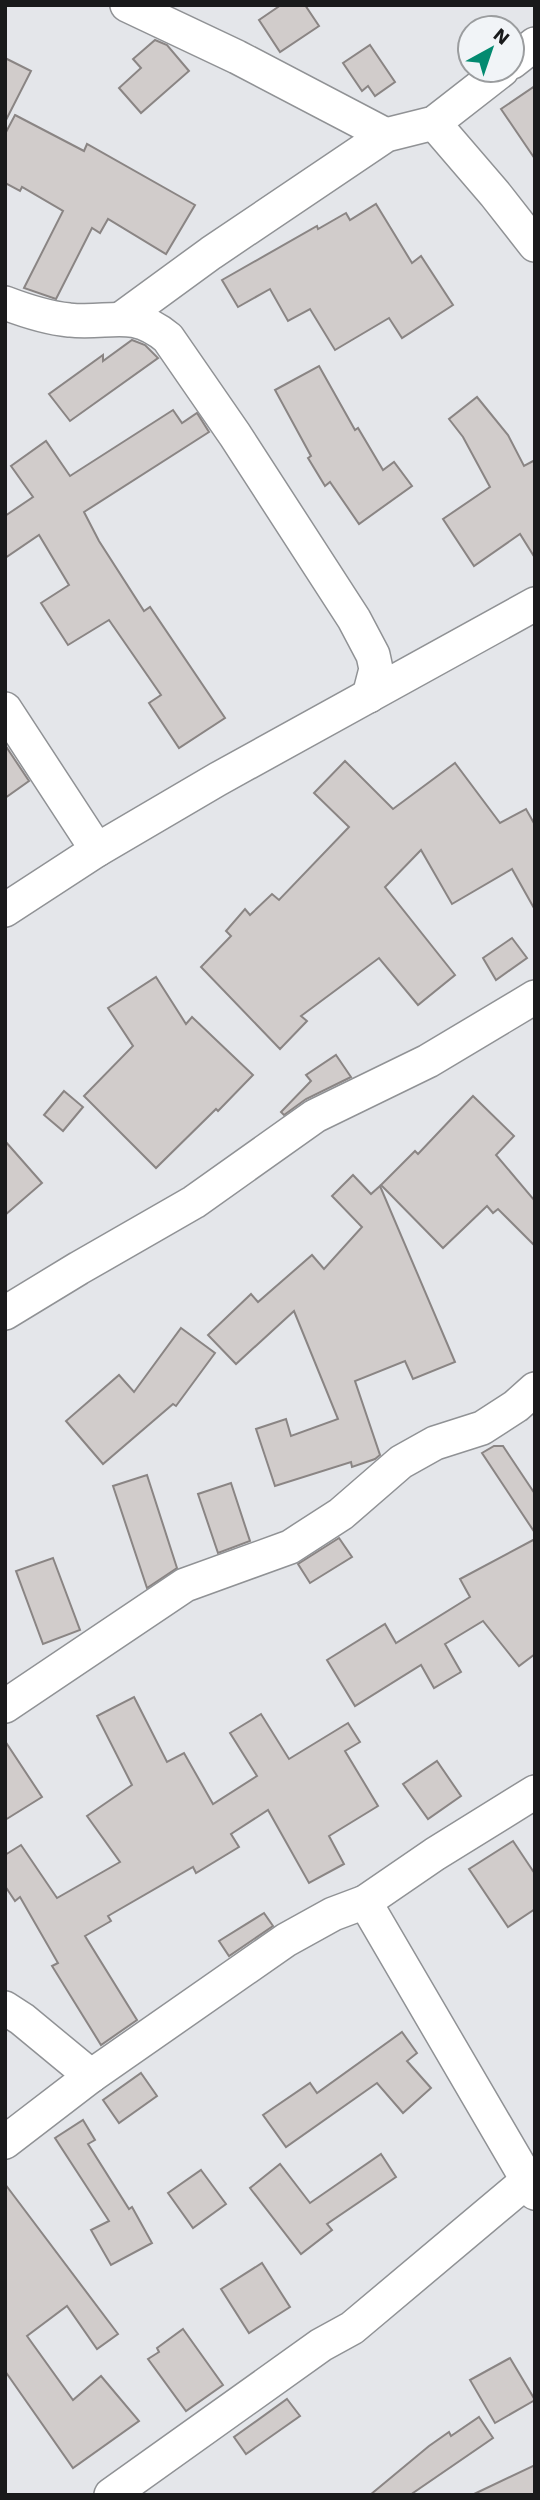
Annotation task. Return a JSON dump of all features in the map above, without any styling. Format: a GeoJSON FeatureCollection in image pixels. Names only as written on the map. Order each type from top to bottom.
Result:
{"type":"FeatureCollection","features":[{"type":"Feature","properties":{"kind":"street"},"geometry":{"type":"LineString","coordinates":[[127,5],[237,57],[387,135]]}},
{"type":"Feature","properties":{"kind":"street"},"geometry":{"type":"LineString","coordinates":[[122,318],[211,253],[387,135],[433,123],[484,84]]}},
{"type":"Feature","properties":{"kind":"street"},"geometry":{"type":"LineString","coordinates":[[433,123],[535,245]]}},
{"type":"Feature","properties":{"kind":"street"},"geometry":{"type":"LineString","coordinates":[[5,303],[70,321],[122,318],[153,325],[167,338],[235,435],[354,619],[373,654],[376,669],[369,696]]}},
{"type":"Feature","properties":{"kind":"street"},"geometry":{"type":"LineString","coordinates":[[5,909],[97,850],[535,604]]}},
{"type":"Feature","properties":{"kind":"street"},"geometry":{"type":"LineString","coordinates":[[5,709],[97,850]]}},
{"type":"Feature","properties":{"kind":"street"},"geometry":{"type":"LineString","coordinates":[[5,1313],[194,1202],[315,1116],[428,1061],[535,997]]}},
{"type":"Feature","properties":{"kind":"street"},"geometry":{"type":"LineString","coordinates":[[5,1706],[186,1586],[220,1571],[260,1560],[290,1547],[341,1514],[401,1462],[435,1443],[482,1428],[516,1406],[535,1389]]}},
{"type":"Feature","properties":{"kind":"street"},"geometry":{"type":"LineString","coordinates":[[5,2142],[90,2076],[286,1940],[332,1914],[365,1902],[435,1854],[535,1792]]}},
{"type":"Feature","properties":{"kind":"street"},"geometry":{"type":"LineString","coordinates":[[111,2495],[321,2345],[352,2328],[531,2187],[365,1902]]}},
{"type":"Feature","properties":{"kind":"street"},"geometry":{"type":"LineString","coordinates":[[5,2008],[90,2076]]}},
{"type":"Feature","properties":{"kind":"building"},"geometry":{"type":"Polygon","coordinates":[[[281,5],[305,5],[319,26],[280,52],[259,20],[281,5]]]}},
{"type":"Feature","properties":{"kind":"building"},"geometry":{"type":"Polygon","coordinates":[[[155,40],[167,45],[189,71],[141,113],[119,88],[141,68],[133,59],[155,40]]]}},
{"type":"Feature","properties":{"kind":"building"},"geometry":{"type":"Polygon","coordinates":[[[370,45],[395,82],[375,96],[368,86],[362,91],[343,63],[370,45]]]}},
{"type":"Feature","properties":{"kind":"building"},"geometry":{"type":"Polygon","coordinates":[[[5,58],[31,71],[5,122],[5,58]]]}},
{"type":"Feature","properties":{"kind":"building"},"geometry":{"type":"Polygon","coordinates":[[[535,86],[535,159],[501,109],[535,86]]]}},
{"type":"Feature","properties":{"kind":"building"},"geometry":{"type":"Polygon","coordinates":[[[15,115],[84,151],[87,144],[195,205],[166,254],[108,219],[100,233],[92,228],[56,299],[24,288],[63,211],[22,187],[20,191],[5,183],[5,134],[15,115]]]}},
{"type":"Feature","properties":{"kind":"building"},"geometry":{"type":"Polygon","coordinates":[[[376,204],[412,263],[421,256],[453,305],[402,338],[389,318],[335,350],[310,309],[288,321],[270,289],[238,307],[222,280],[317,226],[318,229],[346,213],[350,220],[376,204]]]}},
{"type":"Feature","properties":{"kind":"building"},"geometry":{"type":"Polygon","coordinates":[[[132,340],[145,345],[158,358],[70,421],[49,394],[103,355],[103,361],[132,340]]]}},
{"type":"Feature","properties":{"kind":"building"},"geometry":{"type":"Polygon","coordinates":[[[319,366],[355,430],[358,428],[383,470],[394,462],[412,486],[359,524],[330,482],[325,486],[308,458],[311,456],[275,390],[319,366]]]}},
{"type":"Feature","properties":{"kind":"building"},"geometry":{"type":"Polygon","coordinates":[[[477,397],[508,435],[524,466],[535,460],[535,558],[520,534],[474,566],[443,519],[490,487],[463,437],[449,419],[477,397]]]}},
{"type":"Feature","properties":{"kind":"building"},"geometry":{"type":"Polygon","coordinates":[[[173,410],[182,423],[197,413],[209,432],[84,512],[99,541],[144,611],[150,607],[225,718],[179,748],[149,703],[161,695],[109,620],[68,645],[41,603],[69,585],[39,535],[5,558],[5,516],[33,497],[11,466],[46,441],[70,476],[173,410]]]}},
{"type":"Feature","properties":{"kind":"building"},"geometry":{"type":"Polygon","coordinates":[[[5,745],[29,781],[5,798],[5,745]]]}},
{"type":"Feature","properties":{"kind":"building"},"geometry":{"type":"Polygon","coordinates":[[[345,761],[393,809],[455,763],[500,823],[526,809],[535,825],[535,910],[512,869],[452,904],[421,850],[385,887],[455,975],[418,1005],[379,958],[301,1016],[307,1021],[280,1049],[201,967],[231,936],[226,931],[245,909],[250,915],[272,894],[279,900],[349,827],[314,793],[345,761]]]}},
{"type":"Feature","properties":{"kind":"building"},"geometry":{"type":"Polygon","coordinates":[[[512,938],[527,958],[496,980],[483,958],[512,938]]]}},
{"type":"Feature","properties":{"kind":"building"},"geometry":{"type":"Polygon","coordinates":[[[156,977],[186,1024],[192,1017],[253,1075],[156,1168],[84,1096],[133,1046],[108,1008],[156,977]]]}},
{"type":"Feature","properties":{"kind":"building"},"geometry":{"type":"Polygon","coordinates":[[[336,1055],[351,1077],[306,1099],[284,1115],[281,1112],[311,1081],[306,1075],[336,1055]]]}},
{"type":"Feature","properties":{"kind":"building"},"geometry":{"type":"Polygon","coordinates":[[[64,1091],[83,1107],[63,1131],[44,1115],[64,1091]]]}},
{"type":"Feature","properties":{"kind":"building"},"geometry":{"type":"Polygon","coordinates":[[[473,1096],[514,1136],[496,1155],[535,1201],[535,1246],[498,1209],[493,1213],[487,1206],[443,1248],[381,1185],[415,1151],[418,1154],[473,1096]]]}},
{"type":"Feature","properties":{"kind":"building"},"geometry":{"type":"Polygon","coordinates":[[[5,1141],[42,1183],[5,1215],[5,1141]]]}},
{"type":"Feature","properties":{"kind":"building"},"geometry":{"type":"Polygon","coordinates":[[[353,1175],[371,1194],[380,1186],[455,1362],[413,1379],[405,1361],[355,1381],[380,1455],[352,1467],[351,1462],[275,1486],[256,1429],[286,1419],[291,1436],[338,1419],[294,1311],[236,1364],[208,1335],[251,1294],[258,1302],[312,1255],[324,1269],[362,1227],[332,1196],[353,1175]]]}},
{"type":"Feature","properties":{"kind":"building"},"geometry":{"type":"Polygon","coordinates":[[[181,1328],[215,1353],[176,1406],[173,1404],[103,1464],[66,1421],[119,1375],[134,1392],[181,1328]]]}},
{"type":"Feature","properties":{"kind":"building"},"geometry":{"type":"Polygon","coordinates":[[[494,1446],[503,1446],[535,1494],[535,1533],[482,1453],[494,1446]]]}},
{"type":"Feature","properties":{"kind":"building"},"geometry":{"type":"Polygon","coordinates":[[[147,1475],[177,1568],[147,1588],[113,1486],[147,1475]]]}},
{"type":"Feature","properties":{"kind":"building"},"geometry":{"type":"Polygon","coordinates":[[[231,1483],[250,1541],[218,1553],[198,1494],[231,1483]]]}},
{"type":"Feature","properties":{"kind":"building"},"geometry":{"type":"Polygon","coordinates":[[[339,1538],[352,1557],[310,1583],[298,1564],[339,1538]]]}},
{"type":"Feature","properties":{"kind":"building"},"geometry":{"type":"Polygon","coordinates":[[[535,1539],[535,1654],[519,1666],[483,1621],[445,1644],[461,1672],[434,1688],[421,1665],[355,1706],[327,1660],[385,1624],[396,1643],[470,1597],[460,1579],[535,1539]]]}},
{"type":"Feature","properties":{"kind":"building"},"geometry":{"type":"Polygon","coordinates":[[[53,1558],[80,1630],[43,1644],[16,1571],[53,1558]]]}},
{"type":"Feature","properties":{"kind":"building"},"geometry":{"type":"Polygon","coordinates":[[[134,1697],[167,1762],[184,1753],[213,1804],[257,1776],[230,1733],[261,1714],[289,1759],[348,1723],[360,1742],[345,1751],[378,1806],[329,1836],[344,1864],[309,1883],[268,1810],[231,1834],[239,1847],[196,1873],[193,1867],[108,1916],[111,1921],[85,1936],[137,2020],[101,2045],[52,1966],[58,1963],[20,1897],[15,1901],[5,1886],[5,1855],[21,1845],[57,1898],[120,1862],[87,1816],[132,1785],[97,1716],[134,1697]]]}},
{"type":"Feature","properties":{"kind":"building"},"geometry":{"type":"Polygon","coordinates":[[[5,1741],[42,1797],[5,1820],[5,1741]]]}},
{"type":"Feature","properties":{"kind":"building"},"geometry":{"type":"Polygon","coordinates":[[[437,1761],[461,1796],[428,1819],[403,1784],[437,1761]]]}},
{"type":"Feature","properties":{"kind":"building"},"geometry":{"type":"Polygon","coordinates":[[[513,1841],[535,1874],[535,1909],[508,1927],[469,1869],[513,1841]]]}},
{"type":"Feature","properties":{"kind":"building"},"geometry":{"type":"Polygon","coordinates":[[[264,1913],[273,1926],[229,1956],[219,1941],[264,1913]]]}},
{"type":"Feature","properties":{"kind":"building"},"geometry":{"type":"Polygon","coordinates":[[[402,2032],[417,2053],[407,2061],[431,2088],[403,2113],[377,2083],[286,2147],[263,2115],[310,2083],[317,2093],[402,2032]]]}},
{"type":"Feature","properties":{"kind":"building"},"geometry":{"type":"Polygon","coordinates":[[[141,2073],[157,2096],[119,2123],[103,2100],[141,2073]]]}},
{"type":"Feature","properties":{"kind":"building"},"geometry":{"type":"Polygon","coordinates":[[[83,2120],[95,2140],[88,2144],[129,2209],[132,2207],[152,2243],[111,2265],[91,2230],[109,2221],[55,2138],[83,2120]]]}},
{"type":"Feature","properties":{"kind":"building"},"geometry":{"type":"Polygon","coordinates":[[[381,2154],[396,2177],[327,2224],[332,2230],[301,2254],[250,2188],[280,2164],[310,2203],[381,2154]]]}},
{"type":"Feature","properties":{"kind":"building"},"geometry":{"type":"Polygon","coordinates":[[[201,2170],[226,2204],[193,2228],[168,2193],[201,2170]]]}},
{"type":"Feature","properties":{"kind":"building"},"geometry":{"type":"Polygon","coordinates":[[[5,2184],[118,2334],[97,2349],[67,2306],[27,2336],[73,2400],[101,2376],[139,2421],[73,2468],[5,2371],[5,2184]]]}},
{"type":"Feature","properties":{"kind":"building"},"geometry":{"type":"Polygon","coordinates":[[[262,2263],[290,2307],[249,2333],[221,2289],[262,2263]]]}},
{"type":"Feature","properties":{"kind":"building"},"geometry":{"type":"Polygon","coordinates":[[[183,2329],[223,2385],[186,2411],[148,2359],[159,2352],[157,2348],[183,2329]]]}},
{"type":"Feature","properties":{"kind":"building"},"geometry":{"type":"Polygon","coordinates":[[[510,2358],[535,2400],[495,2423],[470,2380],[510,2358]]]}},
{"type":"Feature","properties":{"kind":"building"},"geometry":{"type":"Polygon","coordinates":[[[287,2399],[300,2416],[246,2454],[234,2437],[287,2399]]]}},
{"type":"Feature","properties":{"kind":"building"},"geometry":{"type":"Polygon","coordinates":[[[479,2417],[493,2438],[410,2495],[370,2495],[429,2446],[449,2432],[451,2436],[479,2417]]]}},
{"type":"Feature","properties":{"kind":"building"},"geometry":{"type":"Polygon","coordinates":[[[535,2465],[535,2495],[472,2495],[535,2465]]]}}]}
